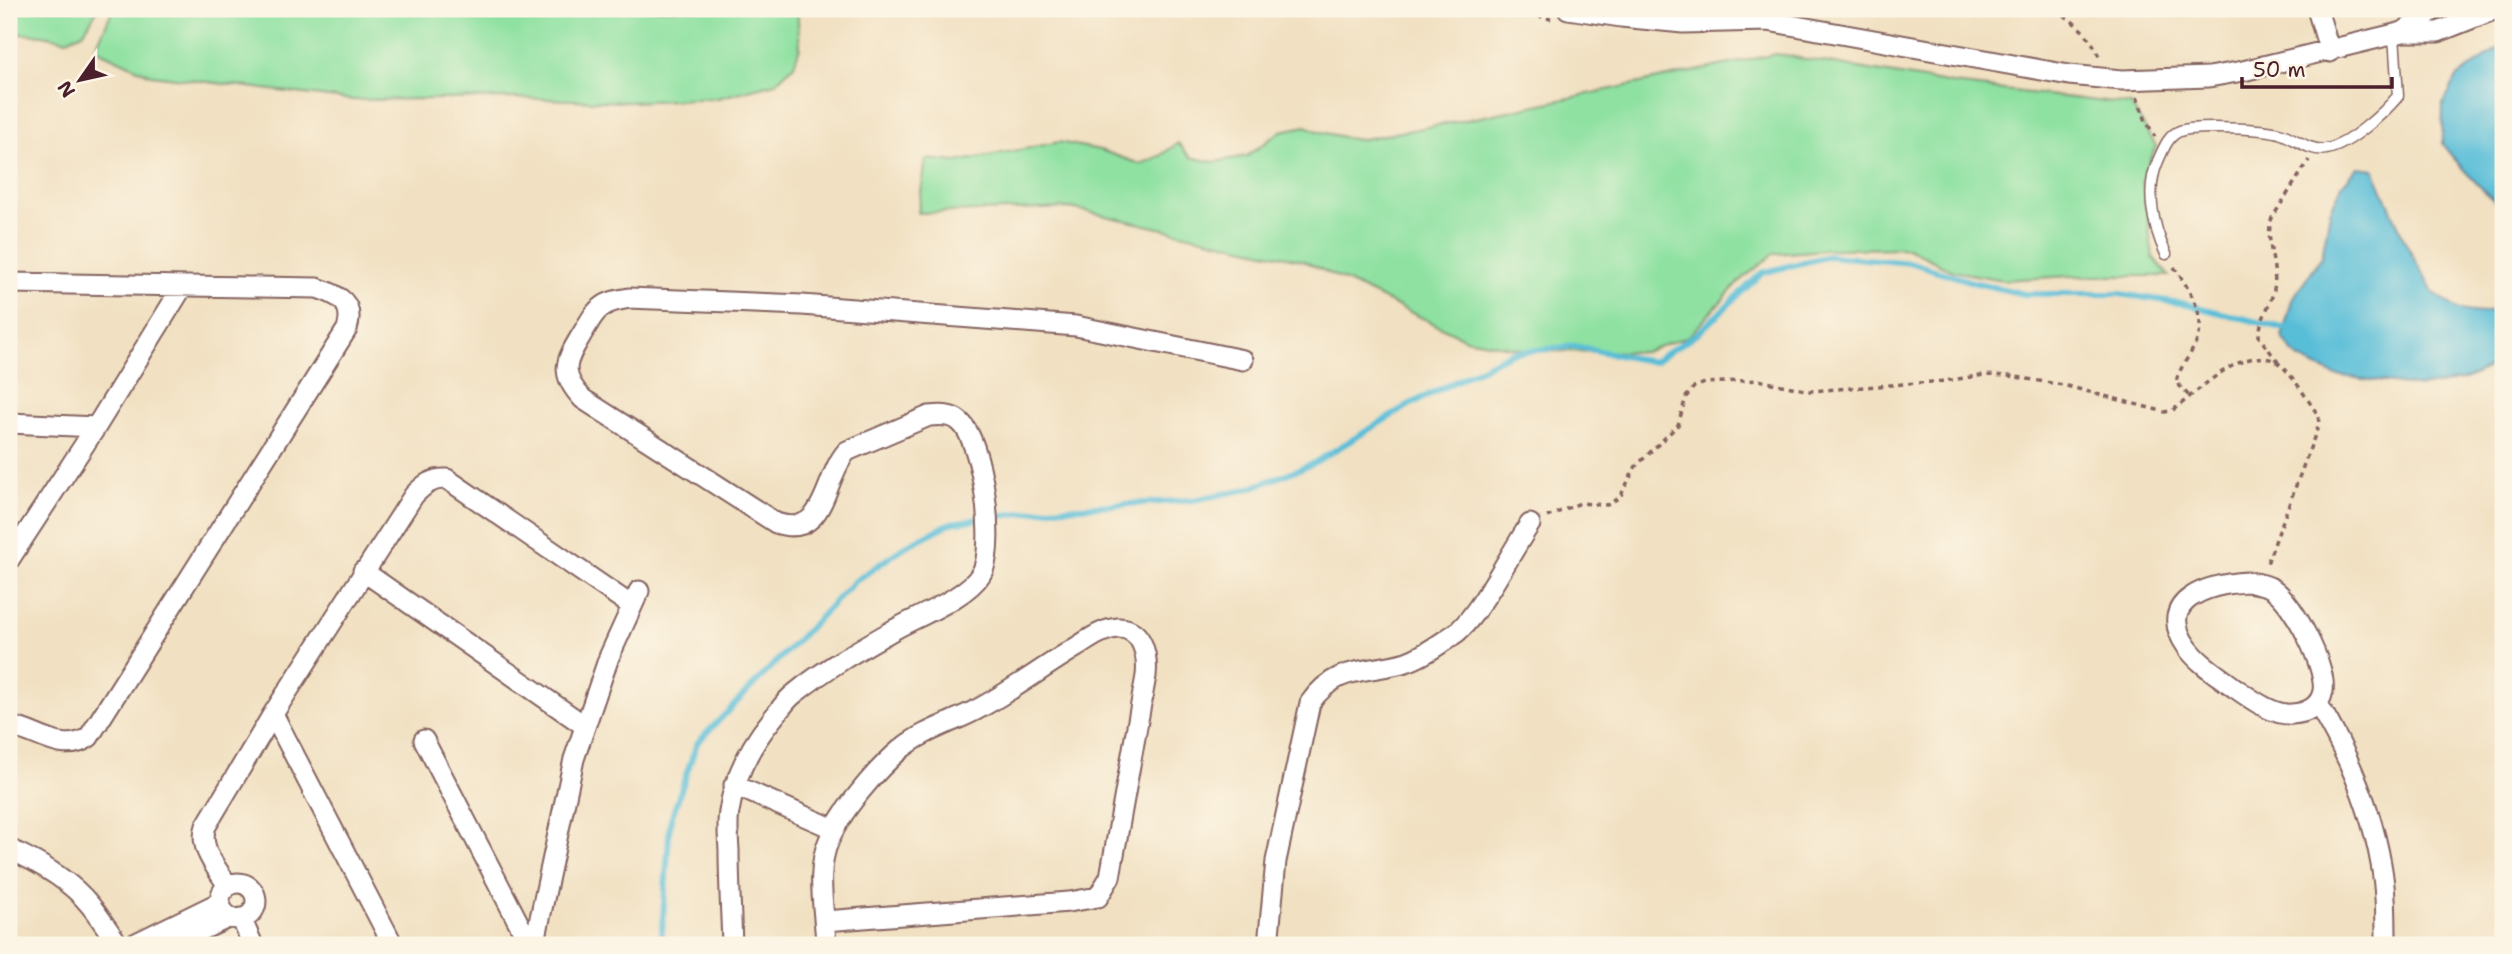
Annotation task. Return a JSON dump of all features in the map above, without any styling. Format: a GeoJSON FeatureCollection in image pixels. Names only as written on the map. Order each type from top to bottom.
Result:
{"type":"FeatureCollection","features":[{"type":"Feature","properties":{"kind":"street"},"geometry":{"type":"LineString","coordinates":[[1568,9],[1683,23],[1768,21],[2069,75],[2106,78],[2209,77],[2330,52],[2398,34],[2438,32],[2496,9]]}},
{"type":"Feature","properties":{"kind":"street"},"geometry":{"type":"LineString","coordinates":[[1746,9],[1768,21]]}},
{"type":"Feature","properties":{"kind":"street"},"geometry":{"type":"LineString","coordinates":[[2317,9],[2330,52]]}},
{"type":"Feature","properties":{"kind":"street"},"geometry":{"type":"LineString","coordinates":[[2398,34],[2435,9]]}},
{"type":"Feature","properties":{"kind":"street"},"geometry":{"type":"LineString","coordinates":[[9,283],[317,288],[335,294],[347,305],[351,317],[333,352],[89,737],[81,742],[61,745],[9,726]]}},
{"type":"Feature","properties":{"kind":"street"},"geometry":{"type":"LineString","coordinates":[[9,560],[96,427],[183,286]]}},
{"type":"Feature","properties":{"kind":"street"},"geometry":{"type":"LineString","coordinates":[[732,945],[728,815],[734,785],[755,741],[791,695],[831,666],[944,603],[977,580],[984,570],[989,542],[984,492],[974,444],[969,432],[952,417],[940,414],[929,416],[847,451],[839,460],[823,503],[816,514],[799,525],[788,527],[776,523],[583,399],[571,386],[567,364],[595,312],[604,305],[629,298],[802,305],[1076,326],[1243,360]]}},
{"type":"Feature","properties":{"kind":"street"},"geometry":{"type":"LineString","coordinates":[[9,423],[96,427]]}},
{"type":"Feature","properties":{"kind":"street"},"geometry":{"type":"LineString","coordinates":[[253,945],[230,906],[204,845],[203,835],[212,815],[273,714],[363,571],[414,495],[429,482],[437,479],[447,479],[636,598],[609,657],[574,759],[539,925],[528,944]]}},
{"type":"Feature","properties":{"kind":"street"},"geometry":{"type":"LineString","coordinates":[[1268,945],[1276,861],[1310,703],[1333,679],[1419,657],[1456,634],[1471,618],[1530,524]]}},
{"type":"Feature","properties":{"kind":"street"},"geometry":{"type":"LineString","coordinates":[[363,571],[585,726]]}},
{"type":"Feature","properties":{"kind":"street"},"geometry":{"type":"LineString","coordinates":[[2247,582],[2271,587],[2286,600],[2309,640],[2320,670],[2323,689],[2318,704],[2305,713],[2288,715],[2272,710],[2215,674],[2187,647],[2176,624],[2179,608],[2207,587],[2247,582]]}},
{"type":"Feature","properties":{"kind":"street"},"geometry":{"type":"LineString","coordinates":[[825,921],[1069,902],[1098,897],[1110,877],[1146,676],[1148,659],[1144,648],[1130,631],[1121,628],[1105,631],[978,709],[920,736],[886,761],[834,829],[827,843],[823,861],[825,921],[826,945]]}},
{"type":"Feature","properties":{"kind":"street"},"geometry":{"type":"LineString","coordinates":[[2318,704],[2342,744],[2366,806],[2381,863],[2385,893],[2386,945]]}},
{"type":"Feature","properties":{"kind":"street"},"geometry":{"type":"LineString","coordinates":[[273,714],[393,945]]}},
{"type":"Feature","properties":{"kind":"street"},"geometry":{"type":"LineString","coordinates":[[424,740],[528,944]]}},
{"type":"Feature","properties":{"kind":"street"},"geometry":{"type":"LineString","coordinates":[[734,785],[834,829]]}},
{"type":"Feature","properties":{"kind":"street"},"geometry":{"type":"LineString","coordinates":[[9,849],[56,875],[89,903],[119,945]]}},
{"type":"Feature","properties":{"kind":"street"},"geometry":{"type":"LineString","coordinates":[[132,945],[230,906]]}},
{"type":"Feature","properties":{"kind":"street"},"geometry":{"type":"LineString","coordinates":[[170,945],[230,906]]}},
{"type":"Feature","properties":{"kind":"lane"},"geometry":{"type":"LineString","coordinates":[[2166,254],[2157,234],[2152,204],[2152,173],[2165,145],[2180,131],[2246,130],[2278,132],[2315,150],[2343,144],[2385,112],[2398,96],[2398,34]]}},
{"type":"Feature","properties":{"kind":"path"},"geometry":{"type":"LineString","coordinates":[[2056,9],[2086,32],[2097,49],[2106,78]]}},
{"type":"Feature","properties":{"kind":"path"},"geometry":{"type":"LineString","coordinates":[[2136,94],[2153,134],[2165,145]]}},
{"type":"Feature","properties":{"kind":"path"},"geometry":{"type":"LineString","coordinates":[[2259,584],[2319,424],[2318,415],[2259,337],[2273,290],[2275,264],[2269,227],[2315,150]]}},
{"type":"Feature","properties":{"kind":"path"},"geometry":{"type":"LineString","coordinates":[[2166,254],[2191,293],[2200,319],[2198,338],[2176,382],[2190,397]]}},
{"type":"Feature","properties":{"kind":"path"},"geometry":{"type":"LineString","coordinates":[[1530,524],[1580,503],[1607,505],[1620,498],[1636,466],[1678,425],[1686,397],[1693,387],[1705,383],[1758,380],[1811,391],[1945,381],[1984,375],[2010,376],[2063,385],[2165,412],[2173,410],[2226,368],[2260,357],[2271,359],[2282,367]]}},
{"type":"Feature","properties":{"kind":"green space"},"geometry":{"type":"Polygon","coordinates":[[[9,9],[98,9],[83,33],[66,40],[43,35],[9,33],[9,9]]]}},
{"type":"Feature","properties":{"kind":"green space"},"geometry":{"type":"Polygon","coordinates":[[[113,9],[797,9],[800,47],[794,65],[775,83],[718,98],[628,102],[515,98],[353,100],[151,75],[95,49],[113,9]]]}},
{"type":"Feature","properties":{"kind":"green space"},"geometry":{"type":"Polygon","coordinates":[[[1776,54],[1953,84],[2131,105],[2156,146],[2142,180],[2153,257],[2169,276],[2071,276],[2003,280],[1953,271],[1908,248],[1838,249],[1773,254],[1739,282],[1689,336],[1644,352],[1532,351],[1466,339],[1304,261],[1071,208],[918,213],[926,159],[957,162],[1059,142],[1100,150],[1140,164],[1160,156],[1178,143],[1190,157],[1214,162],[1247,156],[1281,131],[1306,126],[1320,132],[1358,140],[1466,120],[1776,54]]]}},
{"type":"Feature","properties":{"kind":"water"},"geometry":{"type":"Polygon","coordinates":[[[2503,45],[2503,210],[2442,144],[2443,104],[2457,77],[2503,45]]]}},
{"type":"Feature","properties":{"kind":"water"},"geometry":{"type":"Polygon","coordinates":[[[2358,167],[2374,169],[2406,244],[2433,292],[2459,310],[2481,313],[2503,308],[2503,361],[2463,380],[2420,387],[2335,375],[2299,359],[2282,337],[2292,300],[2322,256],[2330,212],[2342,185],[2358,167]]]}},
{"type":"Feature","properties":{"kind":"waterway"},"geometry":{"type":"LineString","coordinates":[[661,945],[670,822],[697,743],[854,582],[906,546],[951,523],[1050,509],[1193,500],[1248,489],[1312,464],[1411,404],[1511,353],[1574,346],[1653,362],[1698,333],[1762,273],[1829,256],[1912,263],[1972,282],[2024,294],[2120,294],[2180,303],[2291,330]]}}]}
